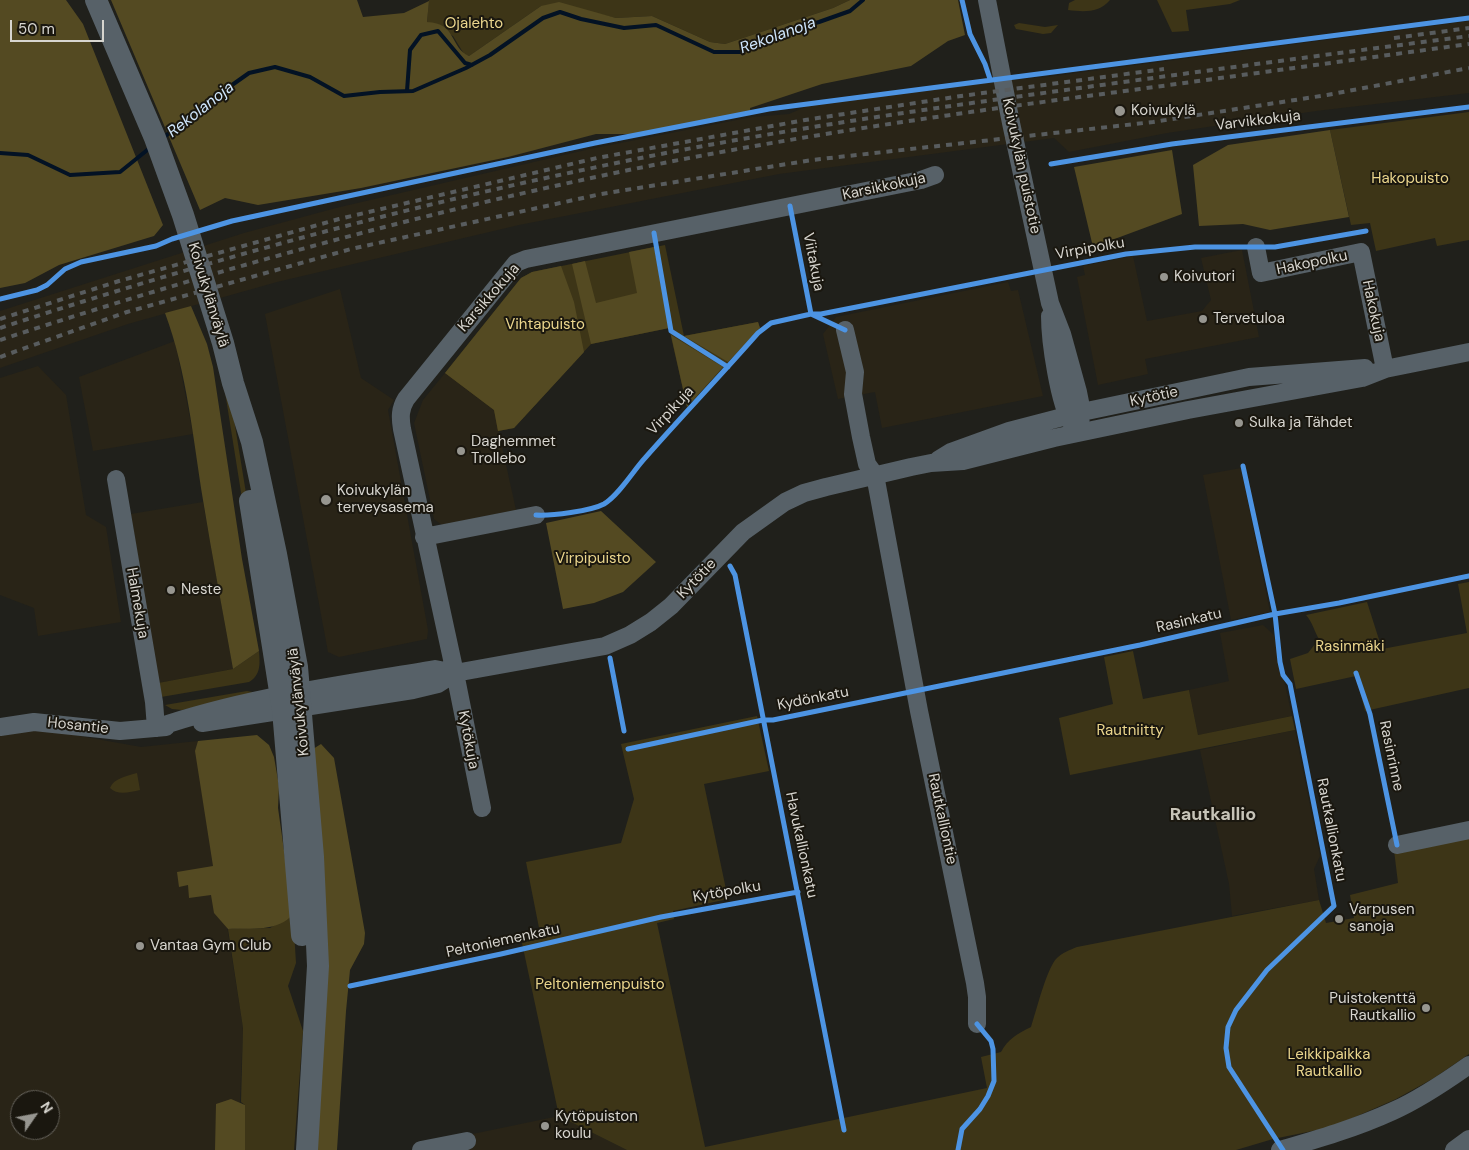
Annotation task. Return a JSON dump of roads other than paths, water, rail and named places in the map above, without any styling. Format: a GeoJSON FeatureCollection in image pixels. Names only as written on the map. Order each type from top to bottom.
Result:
{"type":"FeatureCollection","features":[{"type":"Feature","properties":{"kind":"main road","name":"Koivukylänväylä"},"geometry":{"type":"LineString","coordinates":[[95,4],[114,40],[161,155],[183,216],[234,384],[240,444],[260,560],[291,701],[313,857],[318,966],[306,1150]]}},
{"type":"Feature","properties":{"kind":"street","name":"Koivukylän puistotie"},"geometry":{"type":"LineString","coordinates":[[987,0],[1011,123],[1050,303],[1062,334],[1078,434]]}},
{"type":"Feature","properties":{"kind":"street","name":"Karsikkokuja"},"geometry":{"type":"LineString","coordinates":[[455,673],[424,537],[400,415],[402,406],[516,263],[526,259],[921,180],[936,175]]}},
{"type":"Feature","properties":{"kind":"street","name":"Hakopolku"},"geometry":{"type":"LineString","coordinates":[[1256,247],[1261,273],[1361,252]]}},
{"type":"Feature","properties":{"kind":"street","name":"Hakokuja"},"geometry":{"type":"LineString","coordinates":[[1361,252],[1385,369]]}},
{"type":"Feature","properties":{"kind":"street"},"geometry":{"type":"LineString","coordinates":[[845,330],[854,372],[854,394],[861,437],[867,464],[875,475]]}},
{"type":"Feature","properties":{"kind":"street","name":"Kytötie"},"geometry":{"type":"LineString","coordinates":[[291,701],[435,669],[455,673],[605,646],[630,635],[651,622],[671,606],[742,532],[786,502],[826,487],[931,463],[963,461],[1188,410],[1362,378],[1385,369],[1469,352]]}},
{"type":"Feature","properties":{"kind":"street","name":"Kytötie"},"geometry":{"type":"LineString","coordinates":[[931,463],[951,452],[1009,431],[1074,414],[1249,377],[1366,367],[1385,369]]}},
{"type":"Feature","properties":{"kind":"street","name":"Rautkalliontie"},"geometry":{"type":"LineString","coordinates":[[875,475],[919,711],[975,983],[977,1024]]}},
{"type":"Feature","properties":{"kind":"street","name":"Halmekuja"},"geometry":{"type":"LineString","coordinates":[[116,479],[152,693],[156,728]]}},
{"type":"Feature","properties":{"kind":"street"},"geometry":{"type":"LineString","coordinates":[[424,537],[536,515]]}},
{"type":"Feature","properties":{"kind":"street","name":"Kytökuja"},"geometry":{"type":"LineString","coordinates":[[455,673],[482,808]]}},
{"type":"Feature","properties":{"kind":"street","name":"Hosantie"},"geometry":{"type":"LineString","coordinates":[[0,727],[34,722],[120,731],[156,728],[214,710],[291,701]]}},
{"type":"Feature","properties":{"kind":"street"},"geometry":{"type":"LineString","coordinates":[[1397,845],[1469,830]]}},
{"type":"Feature","properties":{"kind":"street"},"geometry":{"type":"LineString","coordinates":[[1280,1150],[1339,1133],[1394,1111],[1440,1086],[1469,1065]]}},
{"type":"Feature","properties":{"kind":"street"},"geometry":{"type":"LineString","coordinates":[[1454,1150],[1469,1139]]}},
{"type":"Feature","properties":{"kind":"street"},"geometry":{"type":"LineString","coordinates":[[421,1150],[467,1141]]}},
{"type":"Feature","properties":{"kind":"waterway","name":"Rekolanoja"},"geometry":{"type":"LineString","coordinates":[[163,138],[208,102],[249,73],[275,67],[310,77],[344,96],[413,91],[466,68],[490,55],[543,18],[560,12],[581,19],[624,28],[656,25],[714,52],[740,52],[782,32],[850,11],[863,0]]}},
{"type":"Feature","properties":{"kind":"waterway","name":"Rekolanoja"},"geometry":{"type":"LineString","coordinates":[[407,91],[410,50],[421,35],[438,31],[465,63],[472,65]]}},
{"type":"Feature","properties":{"kind":"waterway","name":"Rekolanoja"},"geometry":{"type":"LineString","coordinates":[[0,153],[28,155],[70,175],[120,172],[151,147]]}},
{"type":"Feature","properties":{"kind":"railway"},"geometry":{"type":"LineString","coordinates":[[1394,38],[1469,28]]}},
{"type":"Feature","properties":{"kind":"railway"},"geometry":{"type":"LineString","coordinates":[[0,328],[74,304],[296,239],[521,183],[717,143],[959,105],[1469,36]]}},
{"type":"Feature","properties":{"kind":"railway"},"geometry":{"type":"LineString","coordinates":[[0,340],[222,272],[371,231],[521,194],[664,163],[799,138],[935,117],[1469,44]]}},
{"type":"Feature","properties":{"kind":"railway"},"geometry":{"type":"LineString","coordinates":[[0,357],[127,312],[351,249],[601,194],[812,160],[1153,122],[1327,95],[1469,68]]}},
{"type":"Feature","properties":{"kind":"railway"},"geometry":{"type":"LineString","coordinates":[[0,319],[119,281],[339,219],[597,158],[805,120],[961,96],[1164,69]]}},
{"type":"Feature","properties":{"kind":"place","name":"Koivukylä"},"geometry":{"type":"Point","coordinates":[1120,111]}},
{"type":"Feature","properties":{"kind":"place","name":"Koivutori"},"geometry":{"type":"Point","coordinates":[1164,277]}},
{"type":"Feature","properties":{"kind":"place","name":"Tervetuloa"},"geometry":{"type":"Point","coordinates":[1203,319]}},
{"type":"Feature","properties":{"kind":"place","name":"Sulka ja Tähdet"},"geometry":{"type":"Point","coordinates":[1239,423]}},
{"type":"Feature","properties":{"kind":"place","name":"Daghemmet Trollebo"},"geometry":{"type":"Point","coordinates":[461,451]}},
{"type":"Feature","properties":{"kind":"place","name":"Koivukylän terveysasema"},"geometry":{"type":"Point","coordinates":[326,500]}},
{"type":"Feature","properties":{"kind":"place","name":"Neste"},"geometry":{"type":"Point","coordinates":[171,590]}},
{"type":"Feature","properties":{"kind":"place","name":"Varpusen sanoja"},"geometry":{"type":"Point","coordinates":[1339,919]}},
{"type":"Feature","properties":{"kind":"place","name":"Vantaa Gym Club"},"geometry":{"type":"Point","coordinates":[140,946]}},
{"type":"Feature","properties":{"kind":"place","name":"Puistokenttä Rautkallio"},"geometry":{"type":"Point","coordinates":[1426,1008]}},
{"type":"Feature","properties":{"kind":"place","name":"Kytöpuiston koulu"},"geometry":{"type":"Point","coordinates":[545,1126]}},
{"type":"Feature","properties":{"kind":"district","name":"Rautkallio"},"geometry":{"type":"Point","coordinates":[1213,815]}},
{"type":"Feature","properties":{"kind":"park label","name":"Ojalehto"},"geometry":{"type":"Point","coordinates":[474,24]}},
{"type":"Feature","properties":{"kind":"park label","name":"Hakopuisto"},"geometry":{"type":"Point","coordinates":[1410,179]}},
{"type":"Feature","properties":{"kind":"park label","name":"Vihtapuisto"},"geometry":{"type":"Point","coordinates":[545,325]}},
{"type":"Feature","properties":{"kind":"park label","name":"Virpipuisto"},"geometry":{"type":"Point","coordinates":[593,559]}},
{"type":"Feature","properties":{"kind":"park label","name":"Rasinmäki"},"geometry":{"type":"Point","coordinates":[1350,647]}},
{"type":"Feature","properties":{"kind":"park label","name":"Rautniitty"},"geometry":{"type":"Point","coordinates":[1130,731]}},
{"type":"Feature","properties":{"kind":"park label","name":"Peltoniemenpuisto"},"geometry":{"type":"Point","coordinates":[600,985]}},
{"type":"Feature","properties":{"kind":"park label","name":"Leikkipaikka Rautkallio"},"geometry":{"type":"Point","coordinates":[1329,1064]}}]}
